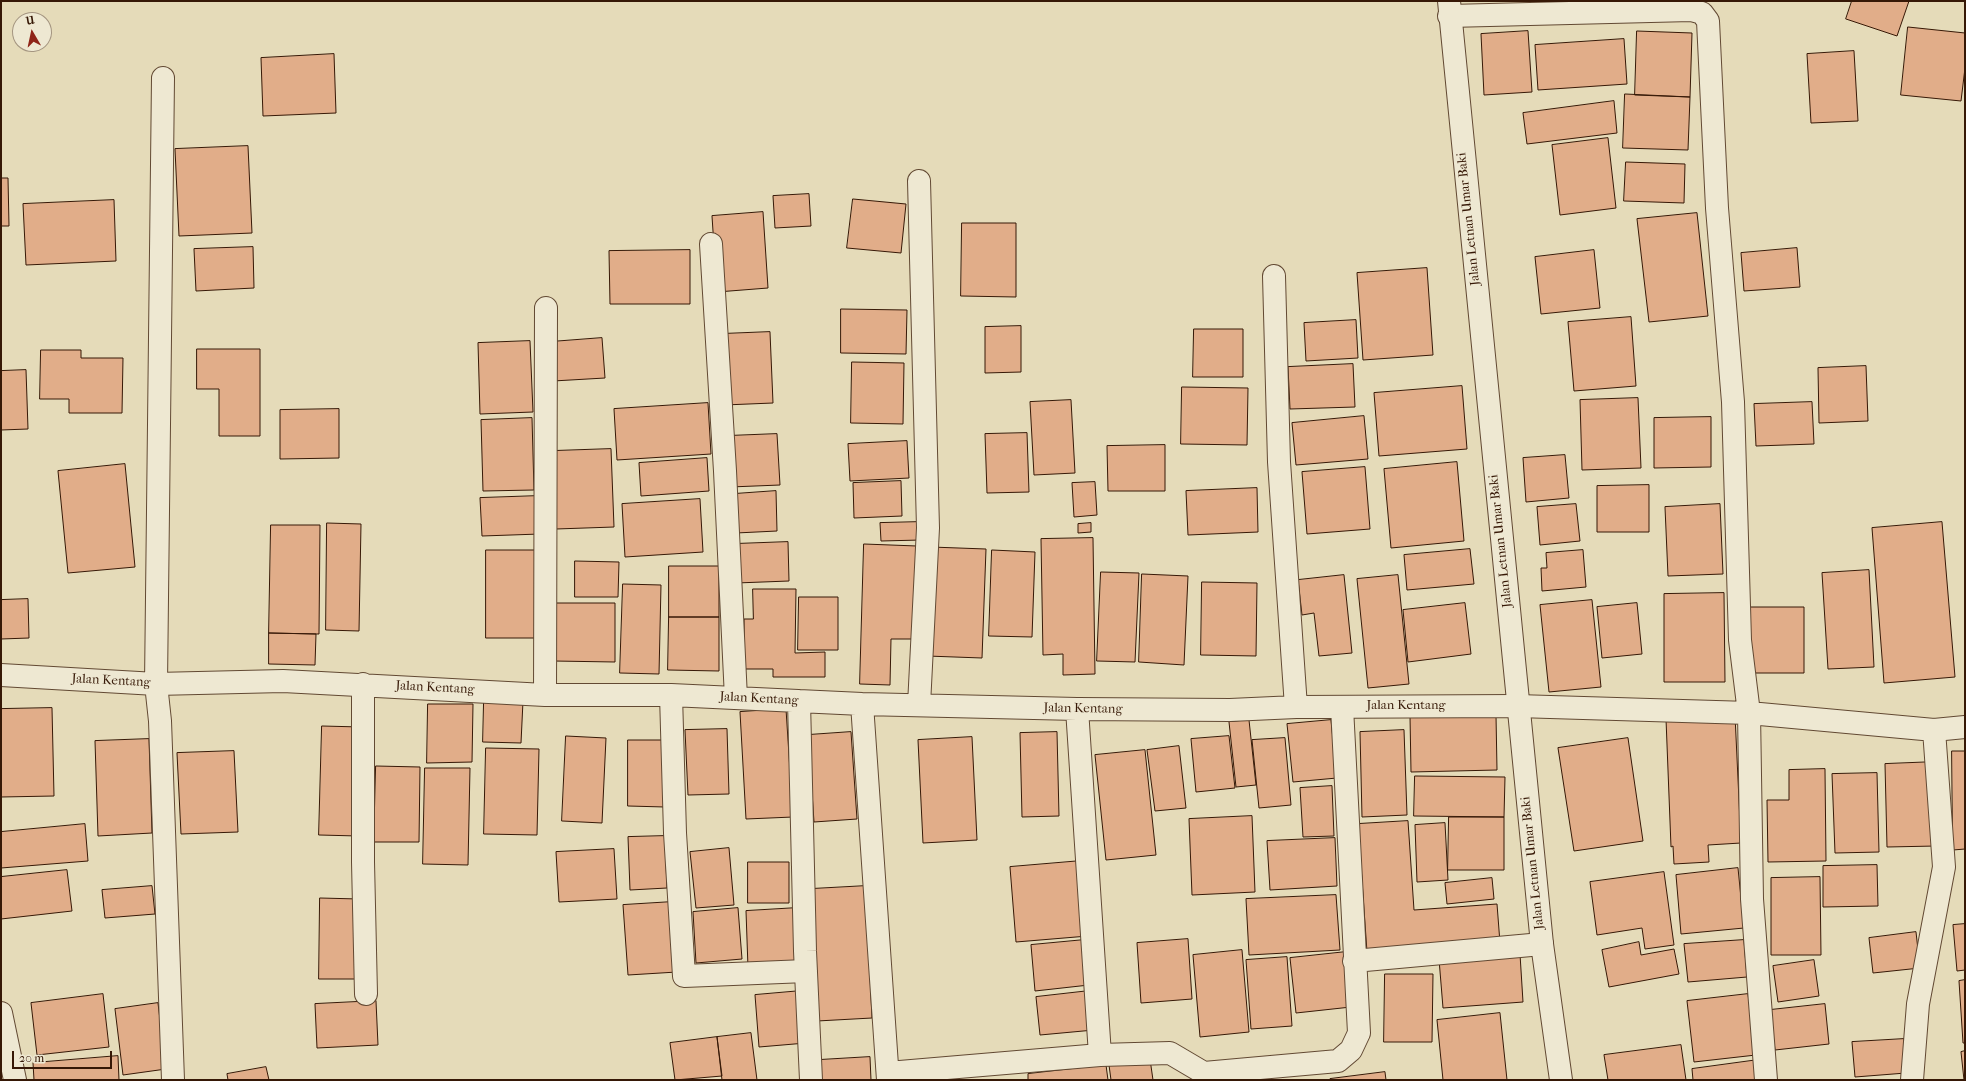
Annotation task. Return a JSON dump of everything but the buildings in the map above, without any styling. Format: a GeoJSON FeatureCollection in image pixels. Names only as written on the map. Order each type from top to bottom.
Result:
{"type":"FeatureCollection","features":[{"type":"Feature","properties":{"kind":"street","name":"Jalan Letnan Umar Baki"},"geometry":{"type":"LineString","coordinates":[[1449,9],[1517,706],[1542,944],[1561,1080]]}},
{"type":"Feature","properties":{"kind":"street"},"geometry":{"type":"LineString","coordinates":[[1449,9],[1691,10],[1702,13],[1708,21],[1717,208],[1733,402],[1740,640],[1749,712],[1752,899],[1766,1080]]}},
{"type":"Feature","properties":{"kind":"street"},"geometry":{"type":"LineString","coordinates":[[162,78],[156,684],[160,721],[173,1080]]}},
{"type":"Feature","properties":{"kind":"street"},"geometry":{"type":"LineString","coordinates":[[919,181],[928,528],[919,706]]}},
{"type":"Feature","properties":{"kind":"street"},"geometry":{"type":"LineString","coordinates":[[711,244],[725,471],[736,698]]}},
{"type":"Feature","properties":{"kind":"street"},"geometry":{"type":"LineString","coordinates":[[1274,276],[1279,462],[1296,707]]}},
{"type":"Feature","properties":{"kind":"street"},"geometry":{"type":"LineString","coordinates":[[545,695],[546,308]]}},
{"type":"Feature","properties":{"kind":"street","name":"Jalan Kentang"},"geometry":{"type":"LineString","coordinates":[[1,674],[156,684],[283,681],[363,684],[545,695],[671,694],[919,706],[1230,710],[1296,707],[1517,706],[1749,712],[1934,730],[1965,727]]}},
{"type":"Feature","properties":{"kind":"street"},"geometry":{"type":"LineString","coordinates":[[363,684],[363,862],[366,994]]}},
{"type":"Feature","properties":{"kind":"street"},"geometry":{"type":"LineString","coordinates":[[671,694],[675,834],[684,976],[806,971]]}},
{"type":"Feature","properties":{"kind":"street"},"geometry":{"type":"LineString","coordinates":[[799,700],[806,971],[811,1080]]}},
{"type":"Feature","properties":{"kind":"street"},"geometry":{"type":"LineString","coordinates":[[862,704],[888,1076],[1005,1072],[1100,1055],[1170,1053],[1205,1076],[1338,1061],[1351,1050],[1359,1033],[1354,961],[1342,707]]}},
{"type":"Feature","properties":{"kind":"street"},"geometry":{"type":"LineString","coordinates":[[1077,709],[1100,1055]]}},
{"type":"Feature","properties":{"kind":"street"},"geometry":{"type":"LineString","coordinates":[[1912,1080],[1918,1004],[1944,867],[1934,730]]}},
{"type":"Feature","properties":{"kind":"street"},"geometry":{"type":"LineString","coordinates":[[1354,961],[1542,944]]}},
{"type":"Feature","properties":{"kind":"street"},"geometry":{"type":"LineString","coordinates":[[1,1013],[15,1080]]}}]}
